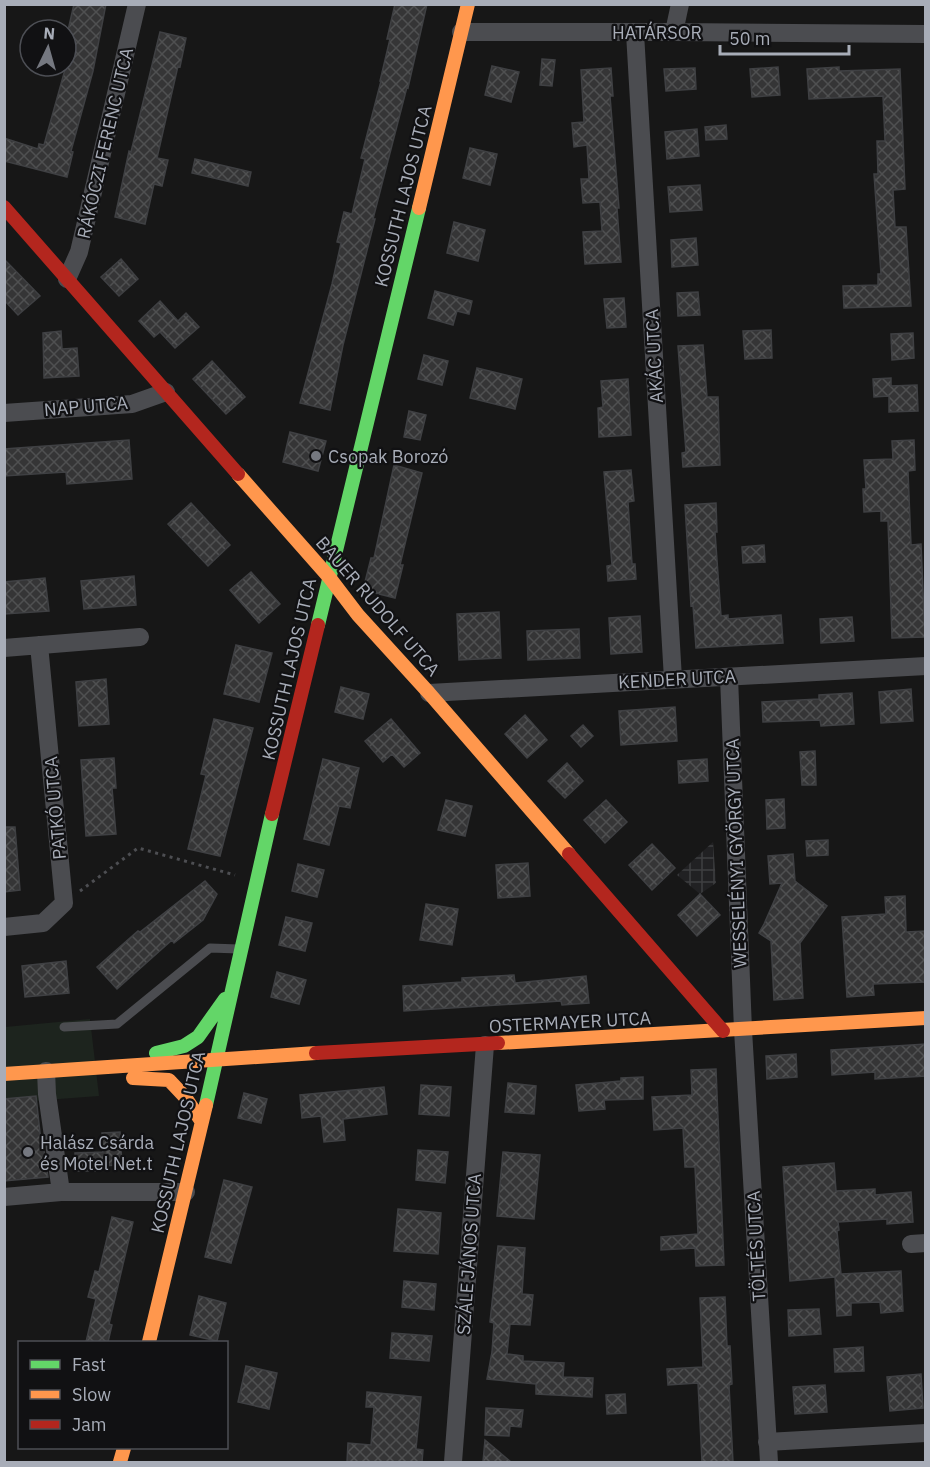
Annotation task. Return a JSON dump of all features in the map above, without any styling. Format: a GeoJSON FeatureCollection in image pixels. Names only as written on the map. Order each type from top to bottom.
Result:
{"type":"FeatureCollection","features":[{"type":"Feature","properties":{"kind":"street","name":"RÁKÓCZI FERENC UTCA"},"geometry":{"type":"LineString","coordinates":[[67,279],[80,252],[137,4]]}},
{"type":"Feature","properties":{"kind":"street","name":"KOSSUTH LAJOS UTCA"},"geometry":{"type":"LineString","coordinates":[[149,1341],[186,1192],[256,881],[468,4]]}},
{"type":"Feature","properties":{"kind":"street"},"geometry":{"type":"LineString","coordinates":[[674,32],[681,4]]}},
{"type":"Feature","properties":{"kind":"street","name":"HATÁRSOR"},"geometry":{"type":"LineString","coordinates":[[461,32],[925,34]]}},
{"type":"Feature","properties":{"kind":"street","name":"AKÁC UTCA"},"geometry":{"type":"LineString","coordinates":[[635,33],[673,679]]}},
{"type":"Feature","properties":{"kind":"street"},"geometry":{"type":"LineString","coordinates":[[925,34],[926,48]]}},
{"type":"Feature","properties":{"kind":"street","name":"BAUER RUDOLF UTCA"},"geometry":{"type":"LineString","coordinates":[[4,207],[723,1031]]}},
{"type":"Feature","properties":{"kind":"street","name":"NAP UTCA"},"geometry":{"type":"LineString","coordinates":[[4,413],[132,404],[166,392]]}},
{"type":"Feature","properties":{"kind":"street"},"geometry":{"type":"LineString","coordinates":[[4,648],[140,637]]}},
{"type":"Feature","properties":{"kind":"street","name":"PATKÓ UTCA"},"geometry":{"type":"LineString","coordinates":[[39,645],[64,903]]}},
{"type":"Feature","properties":{"kind":"street","name":"KENDER UTCA"},"geometry":{"type":"LineString","coordinates":[[429,693],[926,666]]}},
{"type":"Feature","properties":{"kind":"street","name":"WESSELÉNYI GYÖRGY UTCA"},"geometry":{"type":"LineString","coordinates":[[729,677],[743,1030]]}},
{"type":"Feature","properties":{"kind":"street"},"geometry":{"type":"LineString","coordinates":[[4,927],[42,923],[64,903]]}},
{"type":"Feature","properties":{"kind":"street"},"geometry":{"type":"LineString","coordinates":[[4,1074],[46,1071],[152,1054],[184,1046],[198,1037],[232,988]]}},
{"type":"Feature","properties":{"kind":"street","name":"OSTERMAYER UTCA"},"geometry":{"type":"LineString","coordinates":[[46,1071],[926,1018]]}},
{"type":"Feature","properties":{"kind":"street","name":"TÖLTÉS UTCA"},"geometry":{"type":"LineString","coordinates":[[743,1030],[768,1462]]}},
{"type":"Feature","properties":{"kind":"street","name":"SZÁLE JÁNOS UTCA"},"geometry":{"type":"LineString","coordinates":[[453,1462],[485,1045]]}},
{"type":"Feature","properties":{"kind":"street"},"geometry":{"type":"LineString","coordinates":[[46,1071],[47,1094],[61,1192]]}},
{"type":"Feature","properties":{"kind":"street"},"geometry":{"type":"LineString","coordinates":[[46,1071],[169,1080],[185,1097],[202,1122]]}},
{"type":"Feature","properties":{"kind":"street"},"geometry":{"type":"LineString","coordinates":[[4,1197],[61,1192],[186,1192]]}},
{"type":"Feature","properties":{"kind":"street"},"geometry":{"type":"LineString","coordinates":[[767,1442],[926,1433]]}},
{"type":"Feature","properties":{"kind":"lane"},"geometry":{"type":"LineString","coordinates":[[64,1028],[117,1024],[210,948],[241,949]]}},
{"type":"Feature","properties":{"kind":"path"},"geometry":{"type":"LineString","coordinates":[[64,903],[138,848],[256,881]]}},
{"type":"Feature","properties":{"kind":"shaded area"},"geometry":{"type":"Polygon","coordinates":[[[713,842],[716,883],[700,894],[677,875],[713,842]]]}},
{"type":"Feature","properties":{"kind":"shaded area"},"geometry":{"type":"Polygon","coordinates":[[[90,1019],[99,1096],[5,1103],[5,1027],[90,1019]]]}},
{"type":"Feature","properties":{"kind":"building"},"geometry":{"type":"Polygon","coordinates":[[[74,4],[106,4],[93,71],[71,151],[73,152],[67,177],[4,161],[4,138],[38,149],[39,144],[44,145],[63,78],[78,78],[78,18],[71,18],[74,4]]]}},
{"type":"Feature","properties":{"kind":"building"},"geometry":{"type":"Polygon","coordinates":[[[395,4],[427,4],[408,88],[373,219],[375,219],[343,345],[330,410],[300,403],[332,284],[341,243],[337,242],[344,212],[352,214],[365,159],[361,158],[381,81],[395,4]]]}},
{"type":"Feature","properties":{"kind":"building"},"geometry":{"type":"Polygon","coordinates":[[[160,32],[186,38],[157,158],[168,160],[162,186],[154,184],[145,224],[115,217],[129,151],[131,152],[160,32]]]}},
{"type":"Feature","properties":{"kind":"building"},"geometry":{"type":"Polygon","coordinates":[[[542,59],[555,60],[552,86],[540,85],[542,59]]]}},
{"type":"Feature","properties":{"kind":"building"},"geometry":{"type":"Polygon","coordinates":[[[492,66],[519,72],[511,102],[485,95],[492,66]]]}},
{"type":"Feature","properties":{"kind":"building"},"geometry":{"type":"Polygon","coordinates":[[[778,67],[780,95],[752,97],[750,69],[778,67]]]}},
{"type":"Feature","properties":{"kind":"building"},"geometry":{"type":"Polygon","coordinates":[[[839,67],[839,71],[900,69],[905,189],[893,190],[895,227],[906,227],[911,306],[844,308],[843,286],[878,285],[878,274],[881,274],[874,174],[878,174],[877,141],[885,141],[883,96],[809,99],[807,69],[839,67]]]}},
{"type":"Feature","properties":{"kind":"building"},"geometry":{"type":"Polygon","coordinates":[[[611,68],[613,96],[610,96],[621,262],[585,264],[583,232],[602,231],[600,202],[583,203],[581,179],[589,179],[587,145],[574,147],[572,123],[584,122],[581,70],[611,68]]]}},
{"type":"Feature","properties":{"kind":"building"},"geometry":{"type":"Polygon","coordinates":[[[695,68],[696,89],[666,91],[664,69],[695,68]]]}},
{"type":"Feature","properties":{"kind":"building"},"geometry":{"type":"Polygon","coordinates":[[[726,125],[727,139],[706,140],[705,127],[726,125]]]}},
{"type":"Feature","properties":{"kind":"building"},"geometry":{"type":"Polygon","coordinates":[[[697,129],[699,156],[667,159],[665,132],[697,129]]]}},
{"type":"Feature","properties":{"kind":"building"},"geometry":{"type":"Polygon","coordinates":[[[470,148],[497,154],[490,185],[463,178],[470,148]]]}},
{"type":"Feature","properties":{"kind":"building"},"geometry":{"type":"Polygon","coordinates":[[[195,159],[251,172],[248,186],[192,173],[195,159]]]}},
{"type":"Feature","properties":{"kind":"building"},"geometry":{"type":"Polygon","coordinates":[[[700,185],[702,210],[670,212],[668,187],[700,185]]]}},
{"type":"Feature","properties":{"kind":"building"},"geometry":{"type":"Polygon","coordinates":[[[454,222],[485,230],[478,261],[447,253],[454,222]]]}},
{"type":"Feature","properties":{"kind":"building"},"geometry":{"type":"Polygon","coordinates":[[[696,238],[698,265],[672,267],[671,240],[696,238]]]}},
{"type":"Feature","properties":{"kind":"building"},"geometry":{"type":"Polygon","coordinates":[[[4,259],[40,296],[18,315],[4,300],[4,259]]]}},
{"type":"Feature","properties":{"kind":"building"},"geometry":{"type":"Polygon","coordinates":[[[121,259],[138,279],[119,296],[101,277],[121,259]]]}},
{"type":"Feature","properties":{"kind":"building"},"geometry":{"type":"Polygon","coordinates":[[[435,291],[472,301],[469,314],[457,311],[453,325],[428,318],[435,291]]]}},
{"type":"Feature","properties":{"kind":"building"},"geometry":{"type":"Polygon","coordinates":[[[698,292],[700,315],[678,316],[677,293],[698,292]]]}},
{"type":"Feature","properties":{"kind":"building"},"geometry":{"type":"Polygon","coordinates":[[[624,298],[626,327],[607,328],[604,299],[624,298]]]}},
{"type":"Feature","properties":{"kind":"building"},"geometry":{"type":"Polygon","coordinates":[[[160,301],[178,321],[186,313],[199,327],[175,348],[160,332],[154,337],[139,321],[160,301]]]}},
{"type":"Feature","properties":{"kind":"building"},"geometry":{"type":"Polygon","coordinates":[[[771,330],[772,358],[745,359],[743,331],[771,330]]]}},
{"type":"Feature","properties":{"kind":"building"},"geometry":{"type":"Polygon","coordinates":[[[61,331],[62,349],[77,348],[79,376],[44,378],[43,333],[61,331]]]}},
{"type":"Feature","properties":{"kind":"building"},"geometry":{"type":"Polygon","coordinates":[[[913,333],[914,358],[892,360],[891,334],[913,333]]]}},
{"type":"Feature","properties":{"kind":"building"},"geometry":{"type":"Polygon","coordinates":[[[703,345],[707,397],[718,397],[720,465],[683,467],[682,453],[686,452],[678,346],[703,345]]]}},
{"type":"Feature","properties":{"kind":"building"},"geometry":{"type":"Polygon","coordinates":[[[424,355],[448,361],[442,385],[418,379],[424,355]]]}},
{"type":"Feature","properties":{"kind":"building"},"geometry":{"type":"Polygon","coordinates":[[[212,361],[245,397],[226,414],[193,379],[212,361]]]}},
{"type":"Feature","properties":{"kind":"building"},"geometry":{"type":"Polygon","coordinates":[[[477,368],[522,379],[515,409],[470,398],[477,368]]]}},
{"type":"Feature","properties":{"kind":"building"},"geometry":{"type":"Polygon","coordinates":[[[891,378],[891,386],[917,385],[918,411],[889,412],[889,396],[874,397],[873,379],[891,378]]]}},
{"type":"Feature","properties":{"kind":"building"},"geometry":{"type":"Polygon","coordinates":[[[628,379],[631,435],[599,437],[598,408],[603,407],[601,381],[628,379]]]}},
{"type":"Feature","properties":{"kind":"building"},"geometry":{"type":"Polygon","coordinates":[[[409,411],[426,415],[420,440],[404,437],[409,411]]]}},
{"type":"Feature","properties":{"kind":"building"},"geometry":{"type":"Polygon","coordinates":[[[290,432],[326,441],[318,471],[283,462],[290,432]]]}},
{"type":"Feature","properties":{"kind":"building"},"geometry":{"type":"Polygon","coordinates":[[[129,440],[132,479],[67,484],[66,472],[4,476],[4,449],[129,440]]]}},
{"type":"Feature","properties":{"kind":"building"},"geometry":{"type":"Polygon","coordinates":[[[914,440],[915,470],[908,471],[911,545],[921,544],[925,637],[892,638],[888,521],[881,521],[881,511],[864,512],[863,489],[866,489],[864,460],[893,459],[892,441],[914,440]]]}},
{"type":"Feature","properties":{"kind":"building"},"geometry":{"type":"Polygon","coordinates":[[[394,465],[422,473],[400,565],[403,565],[395,598],[363,590],[371,558],[374,558],[394,465]]]}},
{"type":"Feature","properties":{"kind":"building"},"geometry":{"type":"Polygon","coordinates":[[[631,470],[634,501],[628,502],[632,564],[635,564],[636,579],[608,581],[607,566],[612,565],[604,472],[631,470]]]}},
{"type":"Feature","properties":{"kind":"building"},"geometry":{"type":"Polygon","coordinates":[[[191,503],[230,545],[208,566],[168,524],[191,503]]]}},
{"type":"Feature","properties":{"kind":"building"},"geometry":{"type":"Polygon","coordinates":[[[716,503],[717,532],[715,532],[721,616],[728,615],[728,619],[781,615],[783,643],[696,648],[685,505],[716,503]]]}},
{"type":"Feature","properties":{"kind":"building"},"geometry":{"type":"Polygon","coordinates":[[[764,545],[765,562],[743,563],[742,547],[764,545]]]}},
{"type":"Feature","properties":{"kind":"building"},"geometry":{"type":"Polygon","coordinates":[[[251,572],[280,604],[259,623],[230,590],[251,572]]]}},
{"type":"Feature","properties":{"kind":"building"},"geometry":{"type":"Polygon","coordinates":[[[134,576],[136,605],[84,609],[81,581],[134,576]]]}},
{"type":"Feature","properties":{"kind":"building"},"geometry":{"type":"Polygon","coordinates":[[[45,578],[49,611],[4,614],[4,582],[45,578]]]}},
{"type":"Feature","properties":{"kind":"building"},"geometry":{"type":"Polygon","coordinates":[[[499,612],[501,658],[459,660],[457,614],[499,612]]]}},
{"type":"Feature","properties":{"kind":"building"},"geometry":{"type":"Polygon","coordinates":[[[640,616],[642,652],[611,654],[609,618],[640,616]]]}},
{"type":"Feature","properties":{"kind":"building"},"geometry":{"type":"Polygon","coordinates":[[[852,617],[854,641],[821,643],[820,619],[852,617]]]}},
{"type":"Feature","properties":{"kind":"building"},"geometry":{"type":"Polygon","coordinates":[[[579,629],[580,658],[528,660],[527,631],[579,629]]]}},
{"type":"Feature","properties":{"kind":"building"},"geometry":{"type":"Polygon","coordinates":[[[236,645],[272,653],[259,702],[224,694],[236,645]]]}},
{"type":"Feature","properties":{"kind":"building"},"geometry":{"type":"Polygon","coordinates":[[[106,679],[109,724],[79,726],[76,682],[106,679]]]}},
{"type":"Feature","properties":{"kind":"building"},"geometry":{"type":"Polygon","coordinates":[[[341,687],[369,694],[363,719],[335,712],[341,687]]]}},
{"type":"Feature","properties":{"kind":"building"},"geometry":{"type":"Polygon","coordinates":[[[911,689],[913,721],[881,723],[879,692],[911,689]]]}},
{"type":"Feature","properties":{"kind":"building"},"geometry":{"type":"Polygon","coordinates":[[[852,693],[854,724],[821,726],[820,720],[763,722],[762,702],[819,699],[819,695],[852,693]]]}},
{"type":"Feature","properties":{"kind":"building"},"geometry":{"type":"Polygon","coordinates":[[[675,707],[677,741],[621,745],[619,711],[675,707]]]}},
{"type":"Feature","properties":{"kind":"building"},"geometry":{"type":"Polygon","coordinates":[[[525,715],[547,740],[527,758],[505,734],[525,715]]]}},
{"type":"Feature","properties":{"kind":"building"},"geometry":{"type":"Polygon","coordinates":[[[214,719],[253,728],[220,856],[188,849],[206,775],[201,774],[214,719]]]}},
{"type":"Feature","properties":{"kind":"building"},"geometry":{"type":"Polygon","coordinates":[[[391,719],[420,753],[404,767],[392,754],[383,762],[365,741],[391,719]]]}},
{"type":"Feature","properties":{"kind":"building"},"geometry":{"type":"Polygon","coordinates":[[[583,725],[593,736],[581,747],[571,736],[583,725]]]}},
{"type":"Feature","properties":{"kind":"building"},"geometry":{"type":"Polygon","coordinates":[[[815,751],[816,785],[802,785],[800,752],[815,751]]]}},
{"type":"Feature","properties":{"kind":"building"},"geometry":{"type":"Polygon","coordinates":[[[114,758],[116,788],[112,788],[116,834],[86,836],[81,760],[114,758]]]}},
{"type":"Feature","properties":{"kind":"building"},"geometry":{"type":"Polygon","coordinates":[[[323,759],[359,768],[350,808],[339,806],[329,845],[304,839],[323,759]]]}},
{"type":"Feature","properties":{"kind":"building"},"geometry":{"type":"Polygon","coordinates":[[[707,759],[708,781],[679,783],[678,761],[707,759]]]}},
{"type":"Feature","properties":{"kind":"building"},"geometry":{"type":"Polygon","coordinates":[[[567,763],[583,781],[565,798],[548,781],[567,763]]]}},
{"type":"Feature","properties":{"kind":"building"},"geometry":{"type":"Polygon","coordinates":[[[784,799],[785,828],[767,829],[766,800],[784,799]]]}},
{"type":"Feature","properties":{"kind":"building"},"geometry":{"type":"Polygon","coordinates":[[[446,800],[472,806],[465,836],[438,830],[446,800]]]}},
{"type":"Feature","properties":{"kind":"building"},"geometry":{"type":"Polygon","coordinates":[[[606,800],[627,822],[605,843],[584,820],[606,800]]]}},
{"type":"Feature","properties":{"kind":"building"},"geometry":{"type":"Polygon","coordinates":[[[4,827],[15,827],[20,890],[4,892],[4,827]]]}},
{"type":"Feature","properties":{"kind":"building"},"geometry":{"type":"Polygon","coordinates":[[[828,840],[828,855],[807,856],[806,841],[828,840]]]}},
{"type":"Feature","properties":{"kind":"building"},"geometry":{"type":"Polygon","coordinates":[[[652,844],[675,868],[652,890],[629,865],[652,844]]]}},
{"type":"Feature","properties":{"kind":"building"},"geometry":{"type":"Polygon","coordinates":[[[793,854],[795,881],[827,906],[800,943],[803,998],[774,1000],[771,941],[759,933],[782,883],[770,884],[768,856],[793,854]]]}},
{"type":"Feature","properties":{"kind":"building"},"geometry":{"type":"Polygon","coordinates":[[[528,863],[530,896],[498,898],[496,865],[528,863]]]}},
{"type":"Feature","properties":{"kind":"building"},"geometry":{"type":"Polygon","coordinates":[[[298,864],[324,870],[317,897],[292,891],[298,864]]]}},
{"type":"Feature","properties":{"kind":"building"},"geometry":{"type":"Polygon","coordinates":[[[205,881],[217,894],[203,920],[174,943],[172,940],[117,989],[97,967],[138,931],[140,932],[205,881]]]}},
{"type":"Feature","properties":{"kind":"building"},"geometry":{"type":"Polygon","coordinates":[[[700,894],[720,915],[697,936],[678,915],[700,894]]]}},
{"type":"Feature","properties":{"kind":"building"},"geometry":{"type":"Polygon","coordinates":[[[905,896],[906,932],[926,931],[926,982],[873,984],[874,995],[847,997],[842,917],[886,914],[885,897],[905,896]]]}},
{"type":"Feature","properties":{"kind":"building"},"geometry":{"type":"Polygon","coordinates":[[[426,904],[458,909],[452,945],[420,940],[426,904]]]}},
{"type":"Feature","properties":{"kind":"building"},"geometry":{"type":"Polygon","coordinates":[[[286,917],[312,923],[305,951],[279,945],[286,917]]]}},
{"type":"Feature","properties":{"kind":"building"},"geometry":{"type":"Polygon","coordinates":[[[66,961],[69,993],[25,997],[22,966],[66,961]]]}},
{"type":"Feature","properties":{"kind":"building"},"geometry":{"type":"Polygon","coordinates":[[[277,972],[306,980],[299,1004],[271,997],[277,972]]]}},
{"type":"Feature","properties":{"kind":"building"},"geometry":{"type":"Polygon","coordinates":[[[514,975],[515,983],[586,976],[589,1003],[562,1005],[561,1001],[404,1011],[403,986],[462,982],[462,978],[514,975]]]}},
{"type":"Feature","properties":{"kind":"building"},"geometry":{"type":"Polygon","coordinates":[[[926,1044],[926,1076],[875,1079],[875,1072],[832,1075],[831,1050],[926,1044]]]}},
{"type":"Feature","properties":{"kind":"building"},"geometry":{"type":"Polygon","coordinates":[[[796,1054],[797,1077],[767,1079],[766,1056],[796,1054]]]}},
{"type":"Feature","properties":{"kind":"building"},"geometry":{"type":"Polygon","coordinates":[[[716,1069],[724,1265],[696,1266],[695,1248],[661,1250],[661,1237],[698,1234],[695,1167],[685,1167],[683,1128],[654,1130],[652,1097],[692,1095],[691,1070],[716,1069]]]}},
{"type":"Feature","properties":{"kind":"building"},"geometry":{"type":"Polygon","coordinates":[[[643,1077],[643,1099],[604,1100],[605,1109],[579,1111],[576,1085],[643,1077]]]}},
{"type":"Feature","properties":{"kind":"building"},"geometry":{"type":"Polygon","coordinates":[[[508,1083],[536,1086],[534,1114],[505,1112],[508,1083]]]}},
{"type":"Feature","properties":{"kind":"building"},"geometry":{"type":"Polygon","coordinates":[[[421,1085],[451,1087],[449,1116],[419,1114],[421,1085]]]}},
{"type":"Feature","properties":{"kind":"building"},"geometry":{"type":"Polygon","coordinates":[[[384,1087],[387,1114],[343,1119],[345,1140],[324,1142],[321,1116],[302,1118],[300,1095],[384,1087]]]}},
{"type":"Feature","properties":{"kind":"building"},"geometry":{"type":"Polygon","coordinates":[[[244,1093],[267,1099],[261,1123],[238,1118],[244,1093]]]}},
{"type":"Feature","properties":{"kind":"building"},"geometry":{"type":"Polygon","coordinates":[[[36,1096],[42,1151],[44,1151],[48,1177],[4,1181],[4,1099],[36,1096]]]}},
{"type":"Feature","properties":{"kind":"building"},"geometry":{"type":"Polygon","coordinates":[[[120,1132],[122,1165],[95,1166],[95,1171],[75,1171],[75,1153],[103,1152],[102,1133],[120,1132]]]}},
{"type":"Feature","properties":{"kind":"building"},"geometry":{"type":"Polygon","coordinates":[[[418,1150],[448,1152],[445,1183],[416,1180],[418,1150]]]}},
{"type":"Feature","properties":{"kind":"building"},"geometry":{"type":"Polygon","coordinates":[[[503,1152],[540,1155],[534,1219],[497,1216],[503,1152]]]}},
{"type":"Feature","properties":{"kind":"building"},"geometry":{"type":"Polygon","coordinates":[[[834,1163],[836,1191],[875,1189],[875,1195],[911,1192],[913,1222],[887,1224],[887,1219],[838,1222],[839,1230],[837,1231],[841,1274],[901,1271],[903,1311],[881,1313],[880,1302],[851,1303],[851,1315],[837,1316],[835,1277],[790,1281],[783,1167],[834,1163]]]}},
{"type":"Feature","properties":{"kind":"building"},"geometry":{"type":"Polygon","coordinates":[[[224,1180],[252,1187],[231,1263],[205,1257],[224,1180]]]}},
{"type":"Feature","properties":{"kind":"building"},"geometry":{"type":"Polygon","coordinates":[[[398,1209],[441,1213],[438,1254],[394,1251],[398,1209]]]}},
{"type":"Feature","properties":{"kind":"building"},"geometry":{"type":"Polygon","coordinates":[[[112,1217],[133,1222],[109,1324],[112,1325],[108,1341],[86,1341],[96,1299],[88,1297],[95,1271],[99,1272],[112,1217]]]}},
{"type":"Feature","properties":{"kind":"building"},"geometry":{"type":"Polygon","coordinates":[[[498,1246],[525,1248],[522,1294],[533,1295],[530,1325],[510,1324],[507,1354],[523,1356],[523,1361],[564,1363],[563,1377],[593,1378],[592,1397],[536,1394],[536,1384],[487,1379],[492,1352],[494,1323],[490,1322],[498,1246]]]}},
{"type":"Feature","properties":{"kind":"building"},"geometry":{"type":"Polygon","coordinates":[[[404,1281],[436,1284],[434,1310],[402,1307],[404,1281]]]}},
{"type":"Feature","properties":{"kind":"building"},"geometry":{"type":"Polygon","coordinates":[[[199,1296],[226,1303],[217,1341],[190,1335],[199,1296]]]}},
{"type":"Feature","properties":{"kind":"building"},"geometry":{"type":"Polygon","coordinates":[[[725,1297],[727,1346],[730,1346],[732,1384],[729,1385],[733,1462],[702,1462],[698,1383],[668,1385],[667,1369],[703,1367],[700,1298],[725,1297]]]}},
{"type":"Feature","properties":{"kind":"building"},"geometry":{"type":"Polygon","coordinates":[[[819,1309],[821,1334],[789,1336],[788,1310],[819,1309]]]}},
{"type":"Feature","properties":{"kind":"building"},"geometry":{"type":"Polygon","coordinates":[[[392,1333],[432,1336],[429,1361],[390,1358],[392,1333]]]}},
{"type":"Feature","properties":{"kind":"building"},"geometry":{"type":"Polygon","coordinates":[[[863,1347],[864,1371],[835,1372],[834,1349],[863,1347]]]}},
{"type":"Feature","properties":{"kind":"building"},"geometry":{"type":"Polygon","coordinates":[[[246,1366],[277,1373],[269,1409],[238,1402],[246,1366]]]}},
{"type":"Feature","properties":{"kind":"building"},"geometry":{"type":"Polygon","coordinates":[[[921,1374],[923,1408],[890,1411],[887,1377],[921,1374]]]}},
{"type":"Feature","properties":{"kind":"building"},"geometry":{"type":"Polygon","coordinates":[[[825,1385],[827,1412],[795,1414],[793,1387],[825,1385]]]}},
{"type":"Feature","properties":{"kind":"building"},"geometry":{"type":"Polygon","coordinates":[[[367,1392],[421,1397],[416,1449],[423,1450],[422,1462],[347,1462],[348,1443],[371,1445],[374,1407],[366,1407],[367,1392]]]}},
{"type":"Feature","properties":{"kind":"building"},"geometry":{"type":"Polygon","coordinates":[[[625,1394],[626,1413],[607,1414],[606,1395],[625,1394]]]}},
{"type":"Feature","properties":{"kind":"building"},"geometry":{"type":"Polygon","coordinates":[[[486,1408],[523,1410],[521,1427],[510,1426],[509,1436],[485,1435],[486,1408]]]}},
{"type":"Feature","properties":{"kind":"building"},"geometry":{"type":"Polygon","coordinates":[[[485,1440],[511,1462],[483,1462],[485,1440]]]}},
{"type":"Feature","properties":{"kind":"traffic: fast"},"geometry":{"type":"LineString","coordinates":[[318,625],[419,208]]}},
{"type":"Feature","properties":{"kind":"traffic: fast"},"geometry":{"type":"LineString","coordinates":[[206,1105],[272,814]]}},
{"type":"Feature","properties":{"kind":"traffic: fast"},"geometry":{"type":"LineString","coordinates":[[156,1053],[184,1046],[198,1037],[225,999]]}},
{"type":"Feature","properties":{"kind":"traffic: slow"},"geometry":{"type":"LineString","coordinates":[[419,208],[468,4]]}},
{"type":"Feature","properties":{"kind":"traffic: slow"},"geometry":{"type":"LineString","coordinates":[[238,474],[329,577],[358,615],[569,854]]}},
{"type":"Feature","properties":{"kind":"traffic: slow"},"geometry":{"type":"LineString","coordinates":[[498,1043],[926,1018]]}},
{"type":"Feature","properties":{"kind":"traffic: slow"},"geometry":{"type":"LineString","coordinates":[[4,1074],[316,1053]]}},
{"type":"Feature","properties":{"kind":"traffic: slow"},"geometry":{"type":"LineString","coordinates":[[133,1078],[169,1080],[185,1097],[202,1122]]}},
{"type":"Feature","properties":{"kind":"traffic: slow"},"geometry":{"type":"LineString","coordinates":[[149,1341],[206,1105]]}},
{"type":"Feature","properties":{"kind":"traffic: slow"},"geometry":{"type":"LineString","coordinates":[[120,1462],[124,1449]]}},
{"type":"Feature","properties":{"kind":"traffic: jam"},"geometry":{"type":"LineString","coordinates":[[4,207],[238,474]]}},
{"type":"Feature","properties":{"kind":"traffic: jam"},"geometry":{"type":"LineString","coordinates":[[272,814],[318,625]]}},
{"type":"Feature","properties":{"kind":"traffic: jam"},"geometry":{"type":"LineString","coordinates":[[569,854],[723,1031]]}},
{"type":"Feature","properties":{"kind":"traffic: jam"},"geometry":{"type":"LineString","coordinates":[[316,1053],[498,1043]]}},
{"type":"Feature","properties":{"kind":"place","name":"Csopak Borozó"},"geometry":{"type":"Point","coordinates":[316,456]}},
{"type":"Feature","properties":{"kind":"place","name":"Halász Csárda és Motel Net.t"},"geometry":{"type":"Point","coordinates":[28,1152]}}]}
